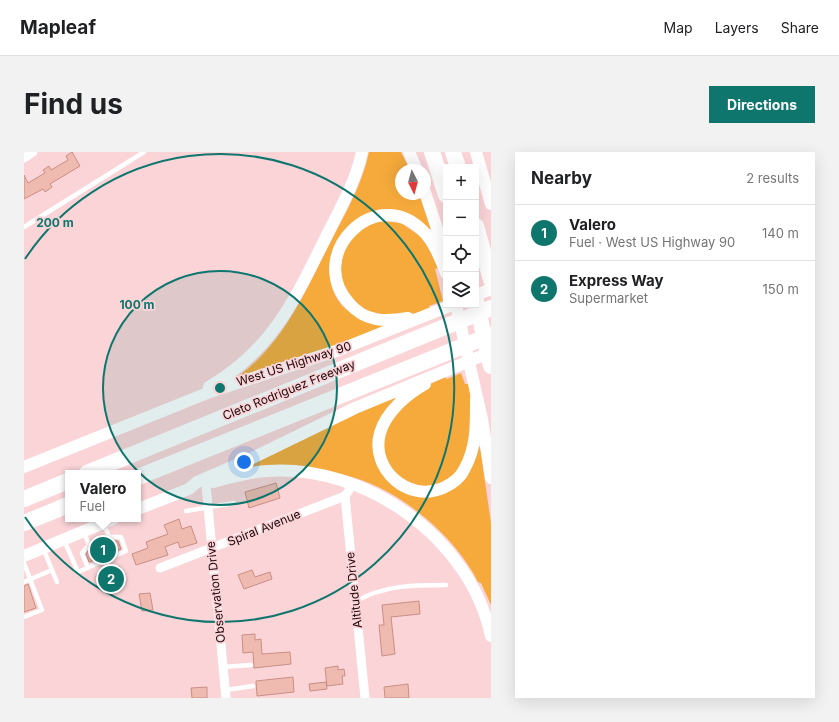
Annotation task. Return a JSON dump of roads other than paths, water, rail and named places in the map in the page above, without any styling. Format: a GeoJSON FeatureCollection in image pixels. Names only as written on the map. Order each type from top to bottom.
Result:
{"type":"FeatureCollection","features":[{"type":"Feature","properties":{"kind":"highway"},"geometry":{"type":"LineString","coordinates":[[432,152],[443,186]]}},
{"type":"Feature","properties":{"kind":"highway"},"geometry":{"type":"LineString","coordinates":[[453,152],[457,164]]}},
{"type":"Feature","properties":{"kind":"highway"},"geometry":{"type":"LineString","coordinates":[[479,236],[491,280]]}},
{"type":"Feature","properties":{"kind":"highway"},"geometry":{"type":"LineString","coordinates":[[478,308],[491,366]]}},
{"type":"Feature","properties":{"kind":"highway","name":"Cleto Rodriguez Freeway"},"geometry":{"type":"LineString","coordinates":[[94,470],[491,308]]}},
{"type":"Feature","properties":{"kind":"highway","name":"Cleto Rodriguez Freeway"},"geometry":{"type":"LineString","coordinates":[[141,476],[445,365],[491,335]]}},
{"type":"Feature","properties":{"kind":"highway"},"geometry":{"type":"LineString","coordinates":[[24,499],[65,482]]}},
{"type":"Feature","properties":{"kind":"highway"},"geometry":{"type":"LineString","coordinates":[[24,523],[65,506]]}},
{"type":"Feature","properties":{"kind":"main road"},"geometry":{"type":"LineString","coordinates":[[190,400],[244,363],[265,342],[281,322],[349,191],[362,152]]}},
{"type":"Feature","properties":{"kind":"main road"},"geometry":{"type":"LineString","coordinates":[[409,152],[414,164]]}},
{"type":"Feature","properties":{"kind":"main road"},"geometry":{"type":"LineString","coordinates":[[476,152],[491,204]]}},
{"type":"Feature","properties":{"kind":"main road"},"geometry":{"type":"LineString","coordinates":[[428,200],[443,247]]}},
{"type":"Feature","properties":{"kind":"main road"},"geometry":{"type":"LineString","coordinates":[[430,314],[391,321],[367,317],[354,308],[343,296],[336,278],[336,261],[342,243],[352,229],[366,220],[386,216],[403,218],[416,225],[427,235],[443,266]]}},
{"type":"Feature","properties":{"kind":"main road"},"geometry":{"type":"LineString","coordinates":[[479,294],[491,289]]}},
{"type":"Feature","properties":{"kind":"main road","name":"West US Highway 90"},"geometry":{"type":"LineString","coordinates":[[24,467],[190,400],[244,380],[339,350],[445,308]]}},
{"type":"Feature","properties":{"kind":"main road"},"geometry":{"type":"LineString","coordinates":[[457,308],[476,399],[482,418],[491,478]]}},
{"type":"Feature","properties":{"kind":"main road"},"geometry":{"type":"LineString","coordinates":[[189,489],[196,482],[248,460],[445,365],[491,352]]}},
{"type":"Feature","properties":{"kind":"main road"},"geometry":{"type":"LineString","coordinates":[[445,365],[437,378],[420,387],[405,398],[382,426],[379,440],[380,455],[385,468],[394,480],[408,489],[425,492],[442,488],[457,479],[465,469],[473,447],[476,399]]}},
{"type":"Feature","properties":{"kind":"main road"},"geometry":{"type":"LineString","coordinates":[[141,508],[189,489],[240,475],[274,471],[311,474],[353,484],[384,498],[397,506],[420,523],[441,543],[460,566],[474,590],[485,614],[491,636]]}},
{"type":"Feature","properties":{"kind":"main road"},"geometry":{"type":"LineString","coordinates":[[24,556],[106,522]]}},
{"type":"Feature","properties":{"kind":"street"},"geometry":{"type":"LineString","coordinates":[[24,158],[33,152]]}},
{"type":"Feature","properties":{"kind":"street"},"geometry":{"type":"LineString","coordinates":[[345,496],[353,484]]}},
{"type":"Feature","properties":{"kind":"street","name":"Observation Drive"},"geometry":{"type":"LineString","coordinates":[[206,485],[226,694]]}},
{"type":"Feature","properties":{"kind":"street","name":"Spiral Avenue"},"geometry":{"type":"LineString","coordinates":[[160,568],[345,496]]}},
{"type":"Feature","properties":{"kind":"street","name":"Altitude Drive"},"geometry":{"type":"LineString","coordinates":[[345,496],[365,698]]}},
{"type":"Feature","properties":{"kind":"lane"},"geometry":{"type":"LineString","coordinates":[[24,227],[144,152]]}},
{"type":"Feature","properties":{"kind":"lane"},"geometry":{"type":"LineString","coordinates":[[186,511],[234,503]]}},
{"type":"Feature","properties":{"kind":"lane"},"geometry":{"type":"LineString","coordinates":[[109,522],[110,539]]}},
{"type":"Feature","properties":{"kind":"lane"},"geometry":{"type":"LineString","coordinates":[[84,530],[90,547]]}},
{"type":"Feature","properties":{"kind":"lane"},"geometry":{"type":"LineString","coordinates":[[64,539],[78,572],[88,568],[96,561],[126,550],[121,537],[110,539],[90,547],[82,553],[88,568]]}},
{"type":"Feature","properties":{"kind":"lane"},"geometry":{"type":"LineString","coordinates":[[43,548],[57,582]]}},
{"type":"Feature","properties":{"kind":"lane"},"geometry":{"type":"LineString","coordinates":[[24,563],[42,610],[24,617]]}},
{"type":"Feature","properties":{"kind":"lane"},"geometry":{"type":"LineString","coordinates":[[24,582],[52,570]]}},
{"type":"Feature","properties":{"kind":"lane"},"geometry":{"type":"LineString","coordinates":[[355,602],[370,593],[411,585],[446,585]]}},
{"type":"Feature","properties":{"kind":"lane"},"geometry":{"type":"LineString","coordinates":[[223,667],[251,665]]}},
{"type":"Feature","properties":{"kind":"lane"},"geometry":{"type":"LineString","coordinates":[[226,694],[253,686]]}},
{"type":"Feature","properties":{"kind":"place","name":"Valero"},"geometry":{"type":"Point","coordinates":[103,550]}},
{"type":"Feature","properties":{"kind":"place","name":"Express Way"},"geometry":{"type":"Point","coordinates":[111,579]}}]}
